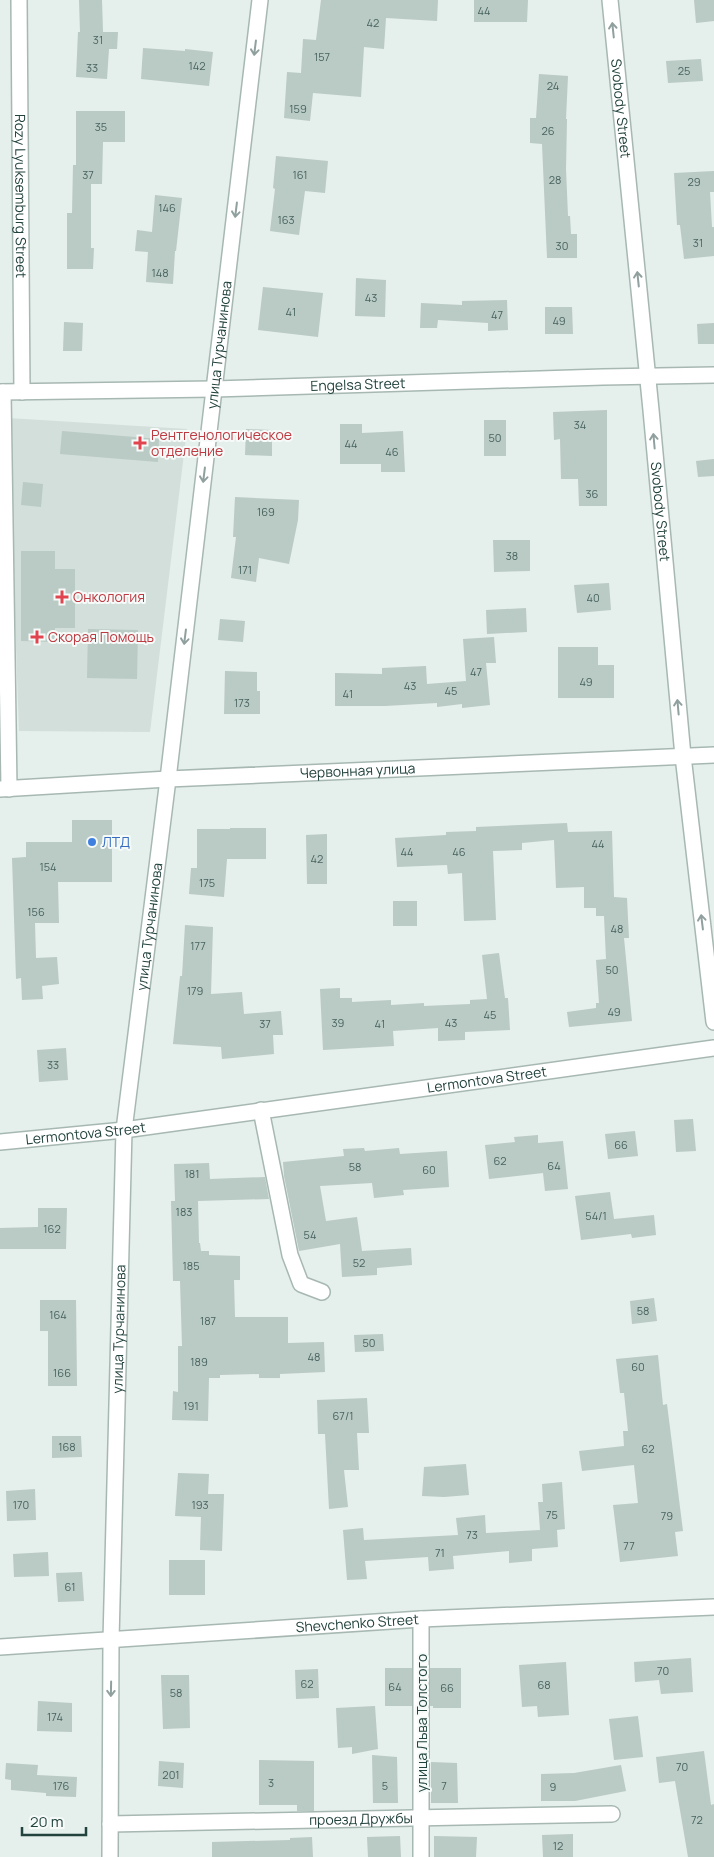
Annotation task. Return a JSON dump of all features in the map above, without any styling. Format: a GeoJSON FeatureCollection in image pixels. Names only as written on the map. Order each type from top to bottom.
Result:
{"type":"FeatureCollection","features":[{"type":"Feature","properties":{"kind":"street","name":"Rozy Lyuksemburg Street"},"geometry":{"type":"LineString","coordinates":[[18,0],[22,392]]}},
{"type":"Feature","properties":{"kind":"street","name":"улица Турчанинова"},"geometry":{"type":"LineString","coordinates":[[110,1857],[111,1640],[124,1130],[168,779],[260,0]]}},
{"type":"Feature","properties":{"kind":"street","name":"Svobody Street"},"geometry":{"type":"LineString","coordinates":[[610,0],[648,376],[683,756],[714,1022]]}},
{"type":"Feature","properties":{"kind":"street","name":"Engelsa Street"},"geometry":{"type":"LineString","coordinates":[[2,392],[214,389],[714,375]]}},
{"type":"Feature","properties":{"kind":"street"},"geometry":{"type":"LineString","coordinates":[[2,392],[5,789]]}},
{"type":"Feature","properties":{"kind":"street","name":"Червонная улица"},"geometry":{"type":"LineString","coordinates":[[5,789],[168,779],[714,755]]}},
{"type":"Feature","properties":{"kind":"street","name":"Lermontova Street"},"geometry":{"type":"LineString","coordinates":[[0,1142],[124,1130],[714,1048]]}},
{"type":"Feature","properties":{"kind":"street"},"geometry":{"type":"LineString","coordinates":[[261,1110],[290,1255],[301,1284],[322,1292]]}},
{"type":"Feature","properties":{"kind":"street","name":"Shevchenko Street"},"geometry":{"type":"LineString","coordinates":[[0,1648],[421,1619],[714,1607]]}},
{"type":"Feature","properties":{"kind":"street","name":"улица Льва Толстого"},"geometry":{"type":"LineString","coordinates":[[421,1619],[421,1857]]}},
{"type":"Feature","properties":{"kind":"street","name":"проезд Дружбы"},"geometry":{"type":"LineString","coordinates":[[110,1824],[612,1814]]}},
{"type":"Feature","properties":{"kind":"shaded area"},"geometry":{"type":"Polygon","coordinates":[[[8,418],[187,429],[150,732],[19,731],[8,418]]]}},
{"type":"Feature","properties":{"kind":"building"},"geometry":{"type":"Polygon","coordinates":[[[79,0],[102,0],[103,32],[118,32],[117,49],[109,49],[107,79],[76,77],[78,32],[80,32],[79,0]]]}},
{"type":"Feature","properties":{"kind":"building"},"geometry":{"type":"Polygon","coordinates":[[[321,0],[438,0],[437,21],[386,18],[384,49],[364,47],[361,97],[313,93],[310,121],[284,118],[287,72],[301,73],[303,39],[316,40],[321,0]]]}},
{"type":"Feature","properties":{"kind":"building"},"geometry":{"type":"Polygon","coordinates":[[[474,0],[528,0],[527,22],[474,22],[474,0]]]}},
{"type":"Feature","properties":{"kind":"building"},"geometry":{"type":"Polygon","coordinates":[[[694,0],[714,0],[714,21],[696,23],[694,0]]]}},
{"type":"Feature","properties":{"kind":"building"},"geometry":{"type":"Polygon","coordinates":[[[143,48],[213,52],[209,86],[141,79],[143,48]]]}},
{"type":"Feature","properties":{"kind":"building"},"geometry":{"type":"Polygon","coordinates":[[[701,59],[703,81],[668,83],[666,61],[701,59]]]}},
{"type":"Feature","properties":{"kind":"building"},"geometry":{"type":"Polygon","coordinates":[[[539,74],[568,76],[566,169],[568,216],[570,216],[571,234],[577,234],[577,258],[547,258],[542,144],[530,143],[530,118],[536,118],[539,74]]]}},
{"type":"Feature","properties":{"kind":"building"},"geometry":{"type":"Polygon","coordinates":[[[76,111],[125,111],[125,142],[103,142],[102,184],[91,184],[91,248],[94,248],[93,269],[67,269],[67,213],[72,213],[73,165],[76,165],[76,111]]]}},
{"type":"Feature","properties":{"kind":"building"},"geometry":{"type":"Polygon","coordinates":[[[276,156],[328,161],[325,193],[305,191],[299,235],[270,231],[275,189],[273,188],[276,156]]]}},
{"type":"Feature","properties":{"kind":"building"},"geometry":{"type":"Polygon","coordinates":[[[714,171],[714,192],[710,192],[712,227],[714,227],[714,256],[684,259],[680,225],[677,225],[674,173],[714,171]]]}},
{"type":"Feature","properties":{"kind":"building"},"geometry":{"type":"Polygon","coordinates":[[[155,195],[182,198],[173,284],[146,282],[148,252],[135,251],[137,230],[152,232],[155,195]]]}},
{"type":"Feature","properties":{"kind":"building"},"geometry":{"type":"Polygon","coordinates":[[[356,278],[386,280],[385,317],[355,316],[356,278]]]}},
{"type":"Feature","properties":{"kind":"building"},"geometry":{"type":"Polygon","coordinates":[[[263,287],[323,293],[318,337],[258,330],[263,287]]]}},
{"type":"Feature","properties":{"kind":"building"},"geometry":{"type":"Polygon","coordinates":[[[507,300],[508,330],[488,331],[488,323],[438,320],[437,328],[420,328],[421,303],[462,305],[462,301],[507,300]]]}},
{"type":"Feature","properties":{"kind":"building"},"geometry":{"type":"Polygon","coordinates":[[[545,307],[572,307],[573,334],[545,334],[545,307]]]}},
{"type":"Feature","properties":{"kind":"building"},"geometry":{"type":"Polygon","coordinates":[[[64,322],[83,323],[82,351],[63,351],[64,322]]]}},
{"type":"Feature","properties":{"kind":"building"},"geometry":{"type":"Polygon","coordinates":[[[714,323],[714,344],[698,344],[697,324],[714,323]]]}},
{"type":"Feature","properties":{"kind":"building"},"geometry":{"type":"Polygon","coordinates":[[[607,410],[607,506],[579,506],[578,479],[561,479],[560,439],[554,440],[553,412],[607,410]]]}},
{"type":"Feature","properties":{"kind":"building"},"geometry":{"type":"Polygon","coordinates":[[[484,420],[506,420],[506,456],[484,456],[484,420]]]}},
{"type":"Feature","properties":{"kind":"building"},"geometry":{"type":"Polygon","coordinates":[[[340,424],[362,424],[362,433],[403,431],[405,472],[381,472],[381,464],[340,464],[340,424]]]}},
{"type":"Feature","properties":{"kind":"building"},"geometry":{"type":"Polygon","coordinates":[[[246,429],[272,430],[272,456],[245,455],[246,429]]]}},
{"type":"Feature","properties":{"kind":"building"},"geometry":{"type":"Polygon","coordinates":[[[62,431],[159,439],[158,462],[60,454],[62,431]]]}},
{"type":"Feature","properties":{"kind":"building"},"geometry":{"type":"Polygon","coordinates":[[[714,459],[714,476],[698,477],[696,461],[714,459]]]}},
{"type":"Feature","properties":{"kind":"building"},"geometry":{"type":"Polygon","coordinates":[[[23,482],[43,484],[41,507],[21,505],[23,482]]]}},
{"type":"Feature","properties":{"kind":"building"},"geometry":{"type":"Polygon","coordinates":[[[235,497],[299,500],[298,520],[289,564],[259,558],[256,582],[231,578],[236,537],[233,537],[235,497]]]}},
{"type":"Feature","properties":{"kind":"building"},"geometry":{"type":"Polygon","coordinates":[[[493,540],[530,540],[530,571],[494,572],[493,540]]]}},
{"type":"Feature","properties":{"kind":"building"},"geometry":{"type":"Polygon","coordinates":[[[21,551],[55,551],[55,569],[75,569],[75,628],[55,628],[55,642],[21,641],[21,551]]]}},
{"type":"Feature","properties":{"kind":"building"},"geometry":{"type":"Polygon","coordinates":[[[609,583],[611,610],[577,613],[574,585],[609,583]]]}},
{"type":"Feature","properties":{"kind":"building"},"geometry":{"type":"Polygon","coordinates":[[[526,608],[527,632],[487,634],[486,610],[526,608]]]}},
{"type":"Feature","properties":{"kind":"building"},"geometry":{"type":"Polygon","coordinates":[[[220,619],[245,621],[243,642],[218,640],[220,619]]]}},
{"type":"Feature","properties":{"kind":"building"},"geometry":{"type":"Polygon","coordinates":[[[88,629],[138,630],[137,679],[87,678],[88,629]]]}},
{"type":"Feature","properties":{"kind":"building"},"geometry":{"type":"Polygon","coordinates":[[[494,637],[496,663],[486,663],[490,705],[462,708],[462,704],[437,707],[437,703],[335,706],[335,673],[382,674],[382,668],[426,666],[427,684],[466,681],[463,639],[494,637]]]}},
{"type":"Feature","properties":{"kind":"building"},"geometry":{"type":"Polygon","coordinates":[[[558,647],[598,647],[598,665],[614,665],[614,698],[558,698],[558,647]]]}},
{"type":"Feature","properties":{"kind":"building"},"geometry":{"type":"Polygon","coordinates":[[[225,671],[257,672],[257,691],[260,691],[260,714],[224,714],[225,671]]]}},
{"type":"Feature","properties":{"kind":"building"},"geometry":{"type":"Polygon","coordinates":[[[72,820],[112,820],[112,882],[58,882],[59,923],[35,923],[36,958],[57,957],[59,984],[42,986],[43,999],[22,1000],[21,978],[16,979],[12,858],[26,857],[26,842],[72,842],[72,820]]]}},
{"type":"Feature","properties":{"kind":"building"},"geometry":{"type":"Polygon","coordinates":[[[567,823],[568,832],[612,831],[614,897],[627,898],[629,938],[624,938],[632,1021],[569,1027],[567,1012],[596,1008],[596,1003],[599,1003],[596,960],[606,959],[604,916],[596,916],[596,908],[584,908],[584,887],[556,888],[554,840],[522,843],[522,850],[493,851],[496,920],[464,921],[462,873],[448,874],[447,865],[397,867],[395,838],[446,835],[446,832],[476,831],[476,827],[567,823]]]}},
{"type":"Feature","properties":{"kind":"building"},"geometry":{"type":"Polygon","coordinates":[[[266,828],[266,859],[227,859],[224,897],[189,894],[191,868],[197,868],[197,829],[266,828]]]}},
{"type":"Feature","properties":{"kind":"building"},"geometry":{"type":"Polygon","coordinates":[[[327,834],[327,884],[307,884],[306,835],[327,834]]]}},
{"type":"Feature","properties":{"kind":"building"},"geometry":{"type":"Polygon","coordinates":[[[393,901],[417,901],[417,926],[393,926],[393,901]]]}},
{"type":"Feature","properties":{"kind":"building"},"geometry":{"type":"Polygon","coordinates":[[[185,925],[213,927],[211,994],[242,992],[244,1014],[281,1011],[283,1035],[273,1035],[274,1054],[222,1059],[221,1047],[173,1044],[180,976],[182,976],[185,925]]]}},
{"type":"Feature","properties":{"kind":"building"},"geometry":{"type":"Polygon","coordinates":[[[499,953],[505,998],[508,998],[510,1030],[465,1032],[465,1040],[438,1041],[438,1028],[393,1031],[394,1046],[323,1050],[320,989],[340,988],[340,998],[352,998],[352,1002],[391,1000],[391,1005],[424,1003],[424,1006],[470,1004],[470,1000],[487,999],[482,955],[499,953]]]}},
{"type":"Feature","properties":{"kind":"building"},"geometry":{"type":"Polygon","coordinates":[[[66,1048],[68,1080],[39,1082],[37,1050],[66,1048]]]}},
{"type":"Feature","properties":{"kind":"building"},"geometry":{"type":"Polygon","coordinates":[[[693,1119],[696,1151],[676,1152],[674,1120],[693,1119]]]}},
{"type":"Feature","properties":{"kind":"building"},"geometry":{"type":"Polygon","coordinates":[[[635,1131],[638,1156],[608,1159],[605,1134],[635,1131]]]}},
{"type":"Feature","properties":{"kind":"building"},"geometry":{"type":"Polygon","coordinates":[[[538,1135],[538,1143],[563,1141],[568,1189],[545,1191],[543,1173],[489,1179],[485,1145],[515,1142],[514,1137],[538,1135]]]}},
{"type":"Feature","properties":{"kind":"building"},"geometry":{"type":"Polygon","coordinates":[[[364,1148],[365,1151],[399,1148],[400,1154],[447,1151],[449,1187],[403,1190],[404,1195],[374,1198],[372,1183],[320,1186],[326,1221],[357,1217],[362,1251],[411,1248],[412,1265],[377,1268],[377,1275],[342,1277],[340,1244],[299,1251],[283,1162],[344,1156],[343,1149],[364,1148]]]}},
{"type":"Feature","properties":{"kind":"building"},"geometry":{"type":"Polygon","coordinates":[[[209,1163],[210,1179],[265,1177],[269,1199],[198,1201],[199,1243],[201,1251],[209,1251],[209,1255],[240,1256],[240,1280],[234,1280],[235,1317],[288,1317],[288,1343],[324,1342],[325,1372],[280,1374],[280,1378],[259,1378],[259,1374],[220,1375],[220,1378],[209,1378],[208,1421],[172,1420],[173,1391],[178,1392],[178,1346],[182,1346],[180,1281],[173,1281],[171,1201],[175,1201],[174,1164],[209,1163]]]}},
{"type":"Feature","properties":{"kind":"building"},"geometry":{"type":"Polygon","coordinates":[[[610,1192],[614,1219],[654,1215],[656,1235],[632,1238],[631,1234],[581,1240],[575,1196],[610,1192]]]}},
{"type":"Feature","properties":{"kind":"building"},"geometry":{"type":"Polygon","coordinates":[[[38,1208],[67,1208],[66,1249],[0,1249],[0,1228],[38,1227],[38,1208]]]}},
{"type":"Feature","properties":{"kind":"building"},"geometry":{"type":"Polygon","coordinates":[[[654,1298],[657,1321],[632,1324],[630,1301],[654,1298]]]}},
{"type":"Feature","properties":{"kind":"building"},"geometry":{"type":"Polygon","coordinates":[[[40,1300],[76,1300],[77,1386],[48,1386],[48,1331],[40,1331],[40,1300]]]}},
{"type":"Feature","properties":{"kind":"building"},"geometry":{"type":"Polygon","coordinates":[[[383,1334],[384,1351],[355,1352],[354,1335],[383,1334]]]}},
{"type":"Feature","properties":{"kind":"building"},"geometry":{"type":"Polygon","coordinates":[[[658,1355],[663,1405],[667,1404],[683,1531],[675,1532],[678,1556],[620,1562],[613,1505],[638,1503],[634,1465],[582,1471],[579,1451],[624,1446],[623,1431],[628,1431],[624,1393],[620,1393],[616,1359],[658,1355]]]}},
{"type":"Feature","properties":{"kind":"building"},"geometry":{"type":"Polygon","coordinates":[[[367,1398],[369,1433],[357,1433],[359,1470],[344,1470],[348,1507],[329,1509],[325,1434],[318,1434],[317,1400],[367,1398]]]}},
{"type":"Feature","properties":{"kind":"building"},"geometry":{"type":"Polygon","coordinates":[[[52,1436],[81,1436],[82,1457],[52,1458],[52,1436]]]}},
{"type":"Feature","properties":{"kind":"building"},"geometry":{"type":"Polygon","coordinates":[[[466,1464],[469,1495],[422,1496],[424,1467],[466,1464]]]}},
{"type":"Feature","properties":{"kind":"building"},"geometry":{"type":"Polygon","coordinates":[[[178,1473],[209,1474],[208,1494],[224,1494],[222,1551],[200,1550],[201,1517],[175,1516],[178,1473]]]}},
{"type":"Feature","properties":{"kind":"building"},"geometry":{"type":"Polygon","coordinates":[[[562,1482],[565,1529],[557,1530],[558,1547],[532,1549],[532,1561],[509,1563],[509,1551],[453,1556],[454,1569],[429,1571],[428,1557],[365,1561],[367,1579],[347,1580],[343,1530],[363,1528],[364,1540],[458,1535],[456,1518],[485,1515],[486,1533],[540,1530],[538,1502],[543,1502],[542,1484],[562,1482]]]}},
{"type":"Feature","properties":{"kind":"building"},"geometry":{"type":"Polygon","coordinates":[[[35,1489],[36,1520],[7,1521],[6,1491],[35,1489]]]}},
{"type":"Feature","properties":{"kind":"building"},"geometry":{"type":"Polygon","coordinates":[[[48,1552],[49,1576],[14,1577],[13,1554],[48,1552]]]}},
{"type":"Feature","properties":{"kind":"building"},"geometry":{"type":"Polygon","coordinates":[[[169,1560],[205,1560],[205,1595],[169,1595],[169,1560]]]}},
{"type":"Feature","properties":{"kind":"building"},"geometry":{"type":"Polygon","coordinates":[[[82,1572],[84,1601],[58,1602],[56,1573],[82,1572]]]}},
{"type":"Feature","properties":{"kind":"building"},"geometry":{"type":"Polygon","coordinates":[[[691,1658],[693,1692],[661,1694],[659,1680],[635,1682],[634,1662],[691,1658]]]}},
{"type":"Feature","properties":{"kind":"building"},"geometry":{"type":"Polygon","coordinates":[[[566,1662],[569,1715],[538,1717],[537,1706],[522,1707],[519,1665],[566,1662]]]}},
{"type":"Feature","properties":{"kind":"building"},"geometry":{"type":"Polygon","coordinates":[[[385,1668],[412,1668],[412,1706],[385,1706],[385,1668]]]}},
{"type":"Feature","properties":{"kind":"building"},"geometry":{"type":"Polygon","coordinates":[[[430,1668],[461,1668],[461,1708],[433,1708],[433,1706],[430,1706],[430,1668]]]}},
{"type":"Feature","properties":{"kind":"building"},"geometry":{"type":"Polygon","coordinates":[[[318,1669],[319,1698],[296,1699],[295,1670],[318,1669]]]}},
{"type":"Feature","properties":{"kind":"building"},"geometry":{"type":"Polygon","coordinates":[[[161,1675],[189,1675],[190,1728],[163,1729],[161,1675]]]}},
{"type":"Feature","properties":{"kind":"building"},"geometry":{"type":"Polygon","coordinates":[[[38,1701],[72,1703],[72,1732],[37,1731],[38,1701]]]}},
{"type":"Feature","properties":{"kind":"building"},"geometry":{"type":"Polygon","coordinates":[[[375,1706],[378,1749],[352,1754],[352,1747],[338,1748],[336,1708],[375,1706]]]}},
{"type":"Feature","properties":{"kind":"building"},"geometry":{"type":"Polygon","coordinates":[[[638,1716],[643,1757],[614,1760],[609,1719],[638,1716]]]}},
{"type":"Feature","properties":{"kind":"building"},"geometry":{"type":"Polygon","coordinates":[[[704,1751],[711,1805],[714,1804],[714,1857],[688,1857],[675,1781],[659,1783],[656,1757],[704,1751]]]}},
{"type":"Feature","properties":{"kind":"building"},"geometry":{"type":"Polygon","coordinates":[[[372,1755],[397,1757],[398,1803],[373,1803],[372,1755]]]}},
{"type":"Feature","properties":{"kind":"building"},"geometry":{"type":"Polygon","coordinates":[[[259,1760],[314,1761],[314,1811],[297,1811],[297,1805],[259,1805],[259,1760]]]}},
{"type":"Feature","properties":{"kind":"building"},"geometry":{"type":"Polygon","coordinates":[[[159,1761],[184,1763],[183,1788],[158,1786],[159,1761]]]}},
{"type":"Feature","properties":{"kind":"building"},"geometry":{"type":"Polygon","coordinates":[[[431,1762],[457,1763],[458,1803],[431,1803],[431,1762]]]}},
{"type":"Feature","properties":{"kind":"building"},"geometry":{"type":"Polygon","coordinates":[[[6,1763],[38,1765],[37,1775],[77,1777],[76,1797],[46,1796],[46,1793],[11,1790],[11,1780],[5,1779],[6,1763]]]}},
{"type":"Feature","properties":{"kind":"building"},"geometry":{"type":"Polygon","coordinates":[[[621,1765],[626,1791],[575,1801],[541,1801],[541,1774],[574,1773],[621,1765]]]}},
{"type":"Feature","properties":{"kind":"building"},"geometry":{"type":"Polygon","coordinates":[[[573,1834],[573,1857],[543,1857],[542,1835],[573,1834]]]}},
{"type":"Feature","properties":{"kind":"building"},"geometry":{"type":"Polygon","coordinates":[[[400,1836],[401,1857],[368,1857],[367,1837],[400,1836]]]}},
{"type":"Feature","properties":{"kind":"building"},"geometry":{"type":"Polygon","coordinates":[[[434,1836],[477,1837],[476,1857],[434,1857],[434,1836]]]}},
{"type":"Feature","properties":{"kind":"building"},"geometry":{"type":"Polygon","coordinates":[[[312,1837],[313,1857],[212,1857],[212,1842],[290,1840],[290,1838],[312,1837]]]}},
{"type":"Feature","properties":{"kind":"place","name":"Рентгенологическое отделение"},"geometry":{"type":"Point","coordinates":[140,443]}},
{"type":"Feature","properties":{"kind":"place","name":"Онкология"},"geometry":{"type":"Point","coordinates":[62,597]}},
{"type":"Feature","properties":{"kind":"place","name":"Скорая Помощь"},"geometry":{"type":"Point","coordinates":[37,637]}},
{"type":"Feature","properties":{"kind":"place","name":"ЛТД"},"geometry":{"type":"Point","coordinates":[92,842]}}]}
